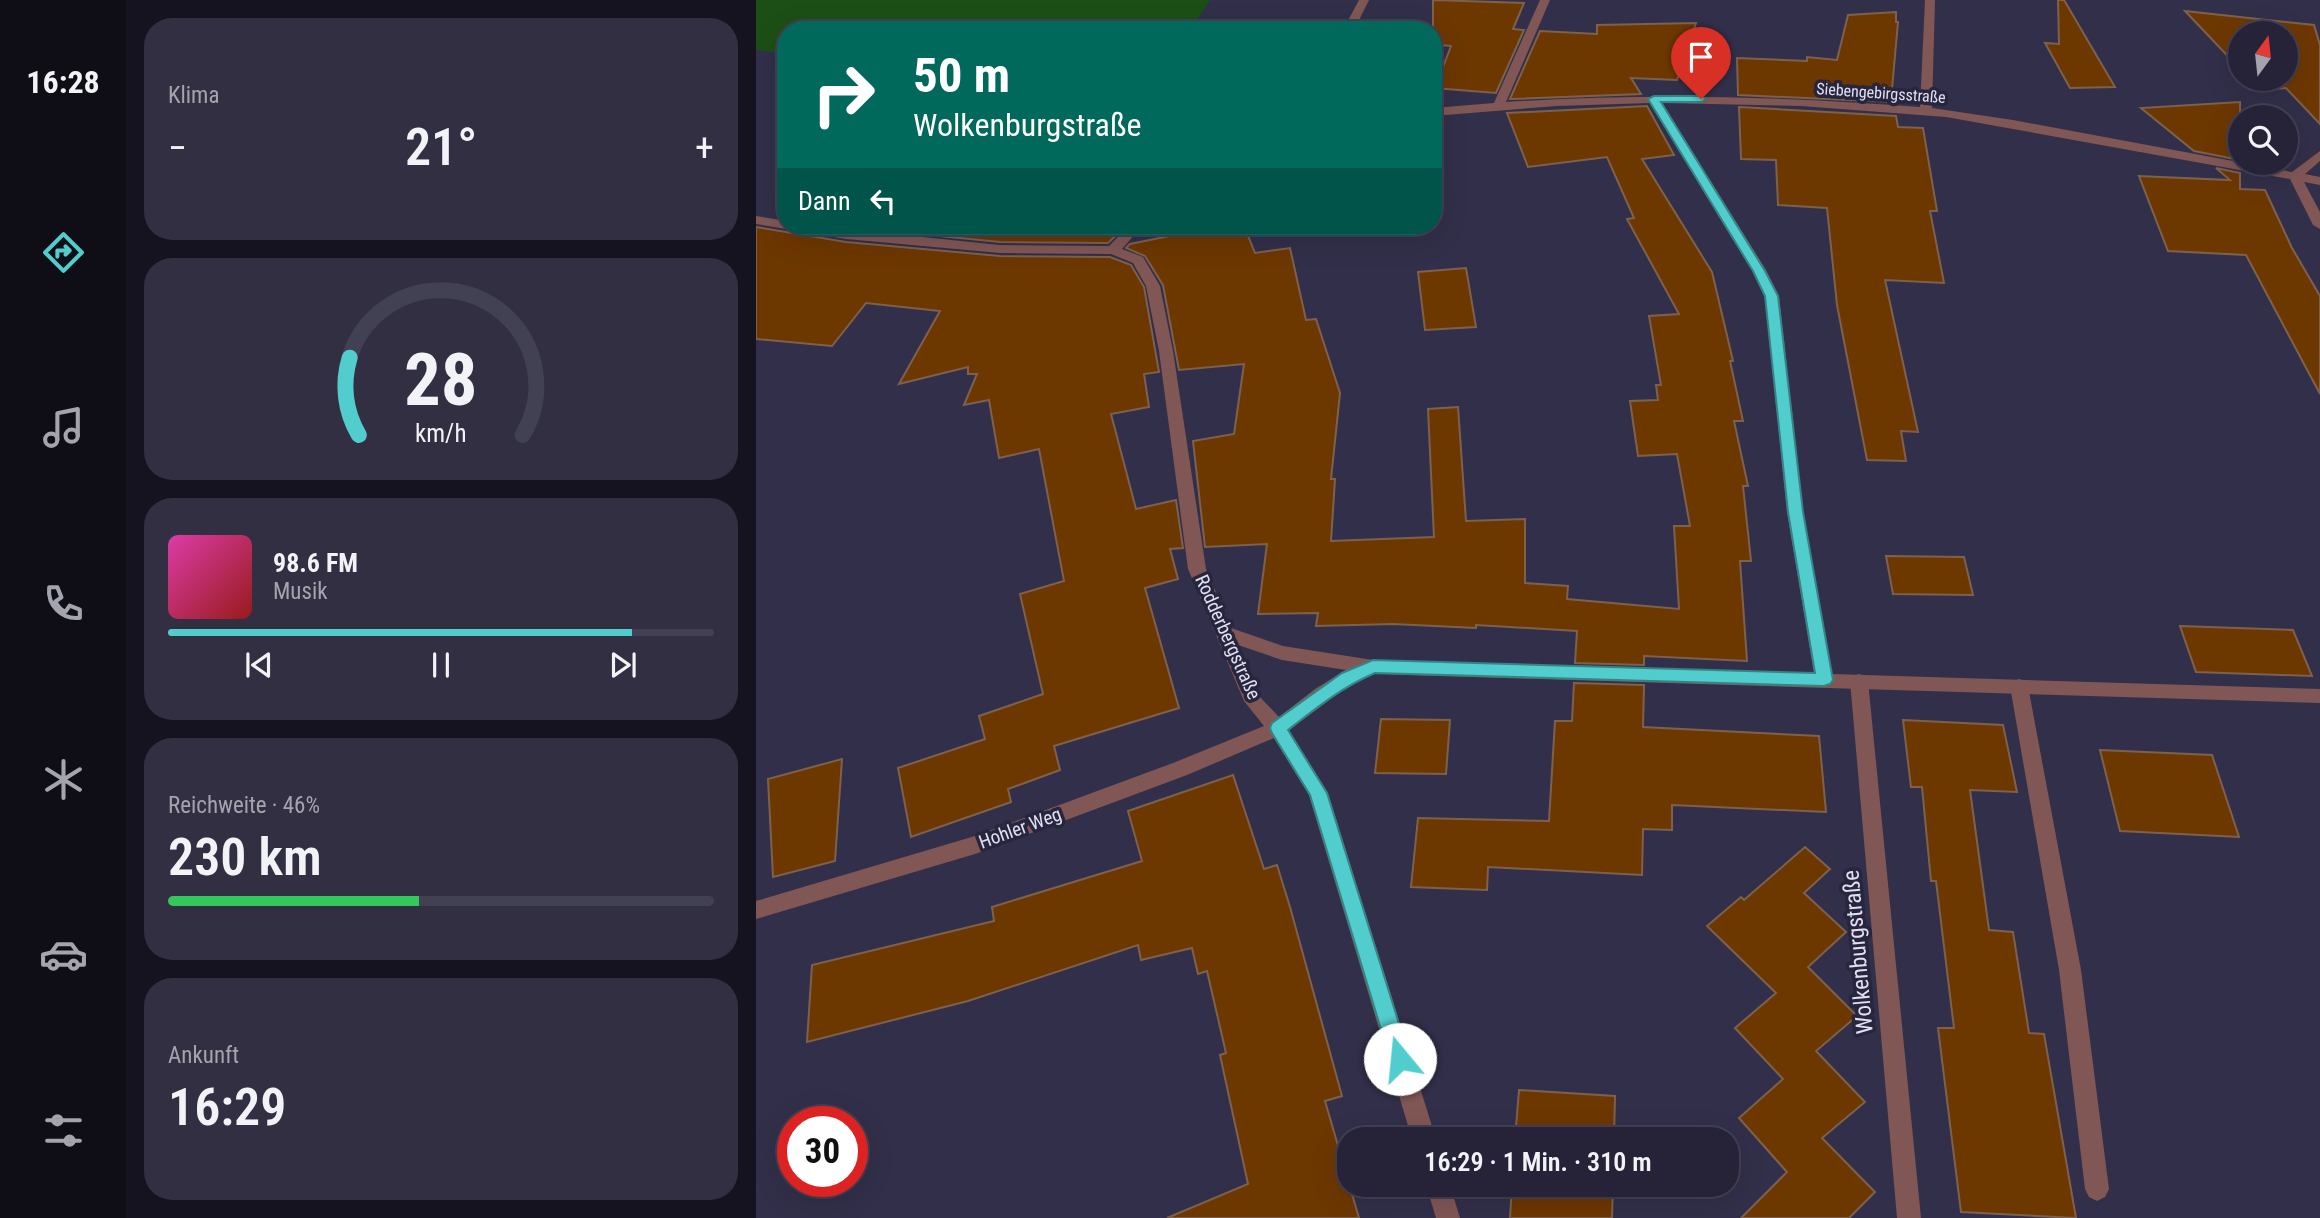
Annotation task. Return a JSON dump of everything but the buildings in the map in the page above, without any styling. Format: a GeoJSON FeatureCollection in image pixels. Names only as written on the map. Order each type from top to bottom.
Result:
{"type":"FeatureCollection","features":[{"type":"Feature","properties":{"kind":"street"},"geometry":{"type":"LineString","coordinates":[[1353,21],[1364,0]]}},
{"type":"Feature","properties":{"kind":"street"},"geometry":{"type":"LineString","coordinates":[[1498,106],[1545,0]]}},
{"type":"Feature","properties":{"kind":"street"},"geometry":{"type":"LineString","coordinates":[[1926,111],[1930,0]]}},
{"type":"Feature","properties":{"kind":"street"},"geometry":{"type":"LineString","coordinates":[[1654,99],[1772,296],[1795,512],[1824,680]]}},
{"type":"Feature","properties":{"kind":"street","name":"Siebengebirgsstraße"},"geometry":{"type":"LineString","coordinates":[[1442,111],[1654,99],[1748,100],[1926,111],[2017,124],[2320,181]]}},
{"type":"Feature","properties":{"kind":"street"},"geometry":{"type":"LineString","coordinates":[[2320,155],[2295,176],[2320,225]]}},
{"type":"Feature","properties":{"kind":"street"},"geometry":{"type":"LineString","coordinates":[[756,220],[777,224]]}},
{"type":"Feature","properties":{"kind":"street"},"geometry":{"type":"LineString","coordinates":[[853,235],[1000,249],[1114,250],[1128,235]]}},
{"type":"Feature","properties":{"kind":"street","name":"Rodderbergstraße"},"geometry":{"type":"LineString","coordinates":[[1114,250],[1138,260],[1153,286],[1166,351],[1197,569],[1253,701],[1278,728],[1318,793],[1420,1127]]}},
{"type":"Feature","properties":{"kind":"street"},"geometry":{"type":"LineString","coordinates":[[1225,633],[1282,653],[1373,667],[2320,696]]}},
{"type":"Feature","properties":{"kind":"street"},"geometry":{"type":"LineString","coordinates":[[1278,728],[1348,677],[1373,667]]}},
{"type":"Feature","properties":{"kind":"street","name":"Wolkenburgstraße"},"geometry":{"type":"LineString","coordinates":[[1859,681],[1909,1218]]}},
{"type":"Feature","properties":{"kind":"street"},"geometry":{"type":"LineString","coordinates":[[2019,686],[2070,970],[2097,1189]]}},
{"type":"Feature","properties":{"kind":"street","name":"Hohler Weg"},"geometry":{"type":"LineString","coordinates":[[756,910],[975,845],[1180,769],[1278,728]]}},
{"type":"Feature","properties":{"kind":"street"},"geometry":{"type":"LineString","coordinates":[[1442,1197],[1448,1218]]}},
{"type":"Feature","properties":{"kind":"green space"},"geometry":{"type":"Polygon","coordinates":[[[756,0],[1210,0],[1196,21],[777,21],[777,53],[756,50],[756,0]]]}},
{"type":"Feature","properties":{"kind":"route"},"geometry":{"type":"LineString","coordinates":[[1400,1059],[1318,793],[1278,728],[1348,677],[1373,667],[1824,680],[1795,512],[1772,296],[1654,99],[1701,99]]}}]}
